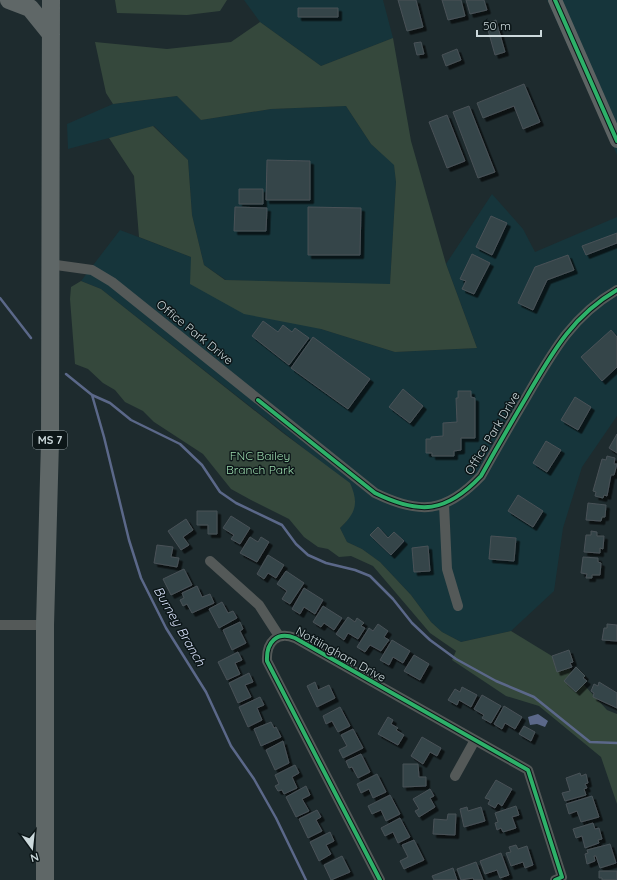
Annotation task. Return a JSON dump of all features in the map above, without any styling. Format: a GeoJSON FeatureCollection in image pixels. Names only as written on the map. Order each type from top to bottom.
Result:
{"type":"FeatureCollection","features":[{"type":"Feature","properties":{"kind":"highway"},"geometry":{"type":"LineString","coordinates":[[7,0],[30,8],[51,34]]}},
{"type":"Feature","properties":{"kind":"highway","name":"MS 7"},"geometry":{"type":"LineString","coordinates":[[45,880],[45,625],[50,442],[49,264],[51,0]]}},
{"type":"Feature","properties":{"kind":"street"},"geometry":{"type":"LineString","coordinates":[[0,2],[7,0]]}},
{"type":"Feature","properties":{"kind":"street"},"geometry":{"type":"LineString","coordinates":[[555,0],[617,141]]}},
{"type":"Feature","properties":{"kind":"street","name":"Office Park Drive"},"geometry":{"type":"LineString","coordinates":[[49,264],[92,270],[112,282],[375,493],[393,502],[412,507],[428,507],[444,504],[465,493],[481,476],[560,340],[588,310],[600,300],[617,290]]}},
{"type":"Feature","properties":{"kind":"street"},"geometry":{"type":"LineString","coordinates":[[444,504],[447,569],[458,606]]}},
{"type":"Feature","properties":{"kind":"street"},"geometry":{"type":"LineString","coordinates":[[210,561],[259,605],[279,636]]}},
{"type":"Feature","properties":{"kind":"street"},"geometry":{"type":"LineString","coordinates":[[0,625],[45,625]]}},
{"type":"Feature","properties":{"kind":"street","name":"Nottiingham Drive"},"geometry":{"type":"LineString","coordinates":[[380,880],[267,661],[267,655],[271,643],[279,636],[286,635],[295,638],[528,770],[562,878],[556,880]]}},
{"type":"Feature","properties":{"kind":"street"},"geometry":{"type":"LineString","coordinates":[[455,776],[475,740]]}},
{"type":"Feature","properties":{"kind":"shaded area"},"geometry":{"type":"Polygon","coordinates":[[[244,0],[383,0],[393,38],[321,66],[260,22],[244,0]]]}},
{"type":"Feature","properties":{"kind":"shaded area"},"geometry":{"type":"Polygon","coordinates":[[[547,0],[617,0],[617,155],[547,0]]]}},
{"type":"Feature","properties":{"kind":"shaded area"},"geometry":{"type":"Polygon","coordinates":[[[177,96],[201,120],[271,109],[346,106],[371,144],[394,164],[396,182],[390,285],[226,280],[204,265],[192,215],[188,160],[154,126],[68,149],[67,124],[113,104],[177,96]]]}},
{"type":"Feature","properties":{"kind":"shaded area"},"geometry":{"type":"Polygon","coordinates":[[[492,194],[523,229],[535,252],[617,217],[617,416],[582,467],[563,528],[554,591],[511,631],[461,642],[442,632],[431,622],[411,595],[380,562],[362,549],[347,542],[340,528],[346,522],[307,451],[101,289],[81,281],[120,230],[191,257],[191,284],[321,329],[395,352],[477,348],[446,264],[492,194]]]}},
{"type":"Feature","properties":{"kind":"green space"},"geometry":{"type":"Polygon","coordinates":[[[115,0],[227,0],[220,11],[187,15],[117,13],[115,0]]]}},
{"type":"Feature","properties":{"kind":"green space"},"geometry":{"type":"Polygon","coordinates":[[[260,22],[321,66],[393,38],[411,141],[446,264],[477,348],[395,352],[321,329],[244,314],[190,284],[191,257],[139,237],[134,176],[109,138],[153,126],[188,160],[192,215],[204,265],[225,280],[390,284],[396,182],[394,165],[371,144],[346,106],[271,109],[201,120],[177,96],[113,104],[106,93],[95,42],[167,49],[231,42],[260,22]]]}},
{"type":"Feature","properties":{"kind":"green space","name":"FNC Bailey Branch Park"},"geometry":{"type":"Polygon","coordinates":[[[81,281],[101,289],[283,433],[350,483],[355,502],[353,512],[340,528],[347,542],[362,549],[380,562],[411,595],[431,622],[442,632],[461,642],[511,631],[565,664],[607,710],[617,714],[617,804],[601,757],[539,706],[506,696],[452,660],[456,651],[430,633],[373,566],[351,556],[339,557],[328,549],[318,547],[304,537],[289,519],[231,489],[203,454],[154,422],[143,411],[125,402],[115,390],[103,383],[88,369],[75,364],[70,299],[71,287],[81,281]]]}},
{"type":"Feature","properties":{"kind":"water"},"geometry":{"type":"Polygon","coordinates":[[[538,714],[548,721],[545,727],[537,724],[530,725],[528,717],[538,714]]]}},
{"type":"Feature","properties":{"kind":"building"},"geometry":{"type":"Polygon","coordinates":[[[398,0],[416,0],[423,27],[407,31],[398,0]]]}},
{"type":"Feature","properties":{"kind":"building"},"geometry":{"type":"Polygon","coordinates":[[[442,0],[461,0],[465,16],[448,20],[442,0]]]}},
{"type":"Feature","properties":{"kind":"building"},"geometry":{"type":"Polygon","coordinates":[[[466,0],[484,0],[487,10],[470,14],[466,0]]]}},
{"type":"Feature","properties":{"kind":"building"},"geometry":{"type":"Polygon","coordinates":[[[298,8],[338,8],[338,17],[298,17],[298,8]]]}},
{"type":"Feature","properties":{"kind":"building"},"geometry":{"type":"Polygon","coordinates":[[[496,20],[505,52],[495,55],[486,23],[496,20]]]}},
{"type":"Feature","properties":{"kind":"building"},"geometry":{"type":"Polygon","coordinates":[[[421,42],[424,54],[417,55],[414,43],[421,42]]]}},
{"type":"Feature","properties":{"kind":"building"},"geometry":{"type":"Polygon","coordinates":[[[457,49],[461,60],[446,66],[442,55],[457,49]]]}},
{"type":"Feature","properties":{"kind":"building"},"geometry":{"type":"Polygon","coordinates":[[[524,84],[540,122],[523,129],[514,106],[483,118],[477,103],[524,84]]]}},
{"type":"Feature","properties":{"kind":"building"},"geometry":{"type":"Polygon","coordinates":[[[469,106],[495,172],[478,178],[453,112],[469,106]]]}},
{"type":"Feature","properties":{"kind":"building"},"geometry":{"type":"Polygon","coordinates":[[[447,115],[465,161],[447,168],[429,122],[447,115]]]}},
{"type":"Feature","properties":{"kind":"building"},"geometry":{"type":"Polygon","coordinates":[[[267,160],[310,161],[310,200],[266,200],[267,160]]]}},
{"type":"Feature","properties":{"kind":"building"},"geometry":{"type":"Polygon","coordinates":[[[239,189],[263,189],[263,204],[239,204],[239,189]]]}},
{"type":"Feature","properties":{"kind":"building"},"geometry":{"type":"Polygon","coordinates":[[[235,207],[267,208],[266,231],[234,231],[235,207]]]}},
{"type":"Feature","properties":{"kind":"building"},"geometry":{"type":"Polygon","coordinates":[[[308,207],[361,208],[360,255],[308,255],[308,207]]]}},
{"type":"Feature","properties":{"kind":"building"},"geometry":{"type":"Polygon","coordinates":[[[491,216],[507,223],[492,255],[476,247],[491,216]]]}},
{"type":"Feature","properties":{"kind":"building"},"geometry":{"type":"Polygon","coordinates":[[[617,233],[617,243],[586,255],[582,246],[617,233]]]}},
{"type":"Feature","properties":{"kind":"building"},"geometry":{"type":"Polygon","coordinates":[[[472,254],[490,263],[474,294],[462,289],[466,281],[460,279],[472,254]]]}},
{"type":"Feature","properties":{"kind":"building"},"geometry":{"type":"Polygon","coordinates":[[[568,255],[574,270],[547,280],[533,310],[518,303],[535,267],[568,255]]]}},
{"type":"Feature","properties":{"kind":"building"},"geometry":{"type":"Polygon","coordinates":[[[263,321],[278,332],[283,325],[292,332],[295,328],[309,338],[289,365],[252,336],[263,321]]]}},
{"type":"Feature","properties":{"kind":"building"},"geometry":{"type":"Polygon","coordinates":[[[611,330],[617,337],[617,367],[602,381],[581,357],[611,330]]]}},
{"type":"Feature","properties":{"kind":"building"},"geometry":{"type":"Polygon","coordinates":[[[313,337],[370,379],[348,409],[291,368],[313,337]]]}},
{"type":"Feature","properties":{"kind":"building"},"geometry":{"type":"Polygon","coordinates":[[[403,389],[423,406],[410,423],[389,407],[403,389]]]}},
{"type":"Feature","properties":{"kind":"building"},"geometry":{"type":"Polygon","coordinates":[[[458,391],[471,391],[471,397],[475,398],[475,438],[461,438],[461,450],[454,451],[454,456],[432,456],[432,453],[426,453],[426,439],[443,436],[443,423],[457,422],[456,398],[458,398],[458,391]]]}},
{"type":"Feature","properties":{"kind":"building"},"geometry":{"type":"Polygon","coordinates":[[[575,397],[591,407],[578,430],[561,420],[575,397]]]}},
{"type":"Feature","properties":{"kind":"building"},"geometry":{"type":"Polygon","coordinates":[[[617,434],[617,453],[609,448],[617,434]]]}},
{"type":"Feature","properties":{"kind":"building"},"geometry":{"type":"Polygon","coordinates":[[[546,441],[561,450],[547,472],[533,463],[546,441]]]}},
{"type":"Feature","properties":{"kind":"building"},"geometry":{"type":"Polygon","coordinates":[[[607,456],[615,458],[614,464],[617,464],[614,475],[611,475],[607,496],[604,495],[603,498],[595,496],[596,492],[593,491],[602,459],[606,460],[607,456]]]}},
{"type":"Feature","properties":{"kind":"building"},"geometry":{"type":"Polygon","coordinates":[[[518,495],[543,511],[533,527],[508,511],[518,495]]]}},
{"type":"Feature","properties":{"kind":"building"},"geometry":{"type":"Polygon","coordinates":[[[588,503],[606,505],[605,517],[602,517],[601,521],[586,520],[588,503]]]}},
{"type":"Feature","properties":{"kind":"building"},"geometry":{"type":"Polygon","coordinates":[[[197,511],[217,511],[217,534],[208,534],[208,525],[197,525],[197,511]]]}},
{"type":"Feature","properties":{"kind":"building"},"geometry":{"type":"Polygon","coordinates":[[[231,516],[250,528],[240,544],[231,539],[234,535],[223,528],[231,516]]]}},
{"type":"Feature","properties":{"kind":"building"},"geometry":{"type":"Polygon","coordinates":[[[186,519],[193,530],[183,537],[189,545],[181,550],[168,531],[186,519]]]}},
{"type":"Feature","properties":{"kind":"building"},"geometry":{"type":"Polygon","coordinates":[[[378,527],[388,538],[394,532],[404,541],[391,555],[370,535],[378,527]]]}},
{"type":"Feature","properties":{"kind":"building"},"geometry":{"type":"Polygon","coordinates":[[[591,531],[597,532],[597,536],[604,536],[603,549],[600,548],[600,553],[584,552],[586,535],[591,535],[591,531]]]}},
{"type":"Feature","properties":{"kind":"building"},"geometry":{"type":"Polygon","coordinates":[[[491,536],[516,538],[514,561],[489,559],[491,536]]]}},
{"type":"Feature","properties":{"kind":"building"},"geometry":{"type":"Polygon","coordinates":[[[250,537],[258,542],[261,537],[269,542],[257,562],[240,553],[250,537]]]}},
{"type":"Feature","properties":{"kind":"building"},"geometry":{"type":"Polygon","coordinates":[[[157,545],[173,547],[171,557],[179,558],[177,567],[154,563],[157,545]]]}},
{"type":"Feature","properties":{"kind":"building"},"geometry":{"type":"Polygon","coordinates":[[[428,546],[430,571],[414,572],[412,548],[428,546]]]}},
{"type":"Feature","properties":{"kind":"building"},"geometry":{"type":"Polygon","coordinates":[[[268,555],[284,565],[276,578],[268,573],[264,579],[257,574],[268,555]]]}},
{"type":"Feature","properties":{"kind":"building"},"geometry":{"type":"Polygon","coordinates":[[[583,557],[598,558],[598,562],[601,563],[600,575],[592,575],[592,578],[586,578],[587,574],[581,573],[583,557]]]}},
{"type":"Feature","properties":{"kind":"building"},"geometry":{"type":"Polygon","coordinates":[[[184,569],[192,585],[171,595],[163,579],[184,569]]]}},
{"type":"Feature","properties":{"kind":"building"},"geometry":{"type":"Polygon","coordinates":[[[286,571],[304,583],[290,604],[282,599],[287,591],[277,584],[286,571]]]}},
{"type":"Feature","properties":{"kind":"building"},"geometry":{"type":"Polygon","coordinates":[[[197,586],[202,597],[210,594],[214,603],[192,613],[187,604],[183,606],[180,600],[184,598],[182,593],[197,586]]]}},
{"type":"Feature","properties":{"kind":"building"},"geometry":{"type":"Polygon","coordinates":[[[304,588],[323,600],[315,614],[304,607],[300,614],[292,609],[304,588]]]}},
{"type":"Feature","properties":{"kind":"building"},"geometry":{"type":"Polygon","coordinates":[[[222,602],[228,613],[233,611],[237,618],[219,628],[209,609],[222,602]]]}},
{"type":"Feature","properties":{"kind":"building"},"geometry":{"type":"Polygon","coordinates":[[[323,606],[342,618],[334,630],[324,623],[321,627],[313,622],[323,606]]]}},
{"type":"Feature","properties":{"kind":"building"},"geometry":{"type":"Polygon","coordinates":[[[348,617],[355,622],[357,618],[364,623],[361,626],[365,628],[358,639],[348,633],[344,640],[336,634],[348,617]]]}},
{"type":"Feature","properties":{"kind":"building"},"geometry":{"type":"Polygon","coordinates":[[[240,622],[243,629],[240,631],[246,643],[232,650],[223,630],[240,622]]]}},
{"type":"Feature","properties":{"kind":"building"},"geometry":{"type":"Polygon","coordinates":[[[378,624],[388,631],[384,637],[389,640],[381,651],[370,645],[365,652],[357,647],[369,628],[373,631],[378,624]]]}},
{"type":"Feature","properties":{"kind":"building"},"geometry":{"type":"Polygon","coordinates":[[[607,624],[617,625],[617,641],[602,640],[604,628],[607,628],[607,624]]]}},
{"type":"Feature","properties":{"kind":"building"},"geometry":{"type":"Polygon","coordinates":[[[392,640],[410,651],[403,663],[393,657],[389,665],[380,660],[392,640]]]}},
{"type":"Feature","properties":{"kind":"building"},"geometry":{"type":"Polygon","coordinates":[[[569,650],[573,662],[570,663],[572,667],[557,672],[552,656],[569,650]]]}},
{"type":"Feature","properties":{"kind":"building"},"geometry":{"type":"Polygon","coordinates":[[[238,652],[242,660],[235,663],[240,674],[227,680],[218,662],[238,652]]]}},
{"type":"Feature","properties":{"kind":"building"},"geometry":{"type":"Polygon","coordinates":[[[414,655],[429,664],[420,680],[404,671],[414,655]]]}},
{"type":"Feature","properties":{"kind":"building"},"geometry":{"type":"Polygon","coordinates":[[[576,667],[585,676],[583,678],[587,681],[576,692],[564,681],[576,667]]]}},
{"type":"Feature","properties":{"kind":"building"},"geometry":{"type":"Polygon","coordinates":[[[249,673],[253,682],[245,685],[251,697],[238,703],[229,683],[249,673]]]}},
{"type":"Feature","properties":{"kind":"building"},"geometry":{"type":"Polygon","coordinates":[[[315,682],[318,690],[329,685],[335,698],[317,707],[307,686],[315,682]]]}},
{"type":"Feature","properties":{"kind":"building"},"geometry":{"type":"Polygon","coordinates":[[[599,682],[617,693],[617,708],[593,697],[594,693],[591,691],[594,684],[598,686],[599,682]]]}},
{"type":"Feature","properties":{"kind":"building"},"geometry":{"type":"Polygon","coordinates":[[[462,687],[477,695],[471,707],[459,700],[457,705],[448,700],[455,689],[460,692],[462,687]]]}},
{"type":"Feature","properties":{"kind":"building"},"geometry":{"type":"Polygon","coordinates":[[[482,695],[501,706],[491,723],[482,718],[484,715],[474,709],[482,695]]]}},
{"type":"Feature","properties":{"kind":"building"},"geometry":{"type":"Polygon","coordinates":[[[260,697],[264,705],[257,708],[262,720],[248,727],[239,707],[260,697]]]}},
{"type":"Feature","properties":{"kind":"building"},"geometry":{"type":"Polygon","coordinates":[[[504,706],[522,717],[515,729],[505,723],[502,729],[494,724],[504,706]]]}},
{"type":"Feature","properties":{"kind":"building"},"geometry":{"type":"Polygon","coordinates":[[[340,707],[350,726],[338,732],[332,721],[326,724],[323,716],[340,707]]]}},
{"type":"Feature","properties":{"kind":"building"},"geometry":{"type":"Polygon","coordinates":[[[388,717],[393,720],[391,724],[398,728],[396,730],[404,735],[398,745],[378,734],[388,717]]]}},
{"type":"Feature","properties":{"kind":"building"},"geometry":{"type":"Polygon","coordinates":[[[271,722],[274,728],[276,727],[281,737],[261,746],[254,729],[271,722]]]}},
{"type":"Feature","properties":{"kind":"building"},"geometry":{"type":"Polygon","coordinates":[[[524,726],[535,732],[531,741],[519,734],[524,726]]]}},
{"type":"Feature","properties":{"kind":"building"},"geometry":{"type":"Polygon","coordinates":[[[353,729],[363,748],[343,758],[339,750],[347,746],[341,735],[353,729]]]}},
{"type":"Feature","properties":{"kind":"building"},"geometry":{"type":"Polygon","coordinates":[[[422,737],[441,748],[437,756],[430,752],[423,764],[411,756],[422,737]]]}},
{"type":"Feature","properties":{"kind":"building"},"geometry":{"type":"Polygon","coordinates":[[[283,741],[289,763],[275,770],[266,750],[283,741]]]}},
{"type":"Feature","properties":{"kind":"building"},"geometry":{"type":"Polygon","coordinates":[[[361,754],[370,772],[358,778],[352,767],[349,768],[346,761],[361,754]]]}},
{"type":"Feature","properties":{"kind":"building"},"geometry":{"type":"Polygon","coordinates":[[[403,764],[418,764],[419,777],[426,777],[426,786],[403,787],[403,764]]]}},
{"type":"Feature","properties":{"kind":"building"},"geometry":{"type":"Polygon","coordinates":[[[295,765],[299,773],[292,777],[297,788],[284,794],[282,790],[278,791],[275,786],[279,784],[275,775],[295,765]]]}},
{"type":"Feature","properties":{"kind":"building"},"geometry":{"type":"Polygon","coordinates":[[[580,773],[581,776],[586,774],[588,783],[585,784],[587,788],[584,789],[586,795],[565,801],[562,793],[570,791],[566,778],[580,773]]]}},
{"type":"Feature","properties":{"kind":"building"},"geometry":{"type":"Polygon","coordinates":[[[377,774],[386,792],[373,798],[369,789],[361,793],[357,784],[377,774]]]}},
{"type":"Feature","properties":{"kind":"building"},"geometry":{"type":"Polygon","coordinates":[[[496,780],[512,789],[502,806],[498,803],[495,808],[488,804],[490,800],[485,798],[496,780]]]}},
{"type":"Feature","properties":{"kind":"building"},"geometry":{"type":"Polygon","coordinates":[[[306,786],[310,795],[302,799],[309,811],[296,817],[286,797],[306,786]]]}},
{"type":"Feature","properties":{"kind":"building"},"geometry":{"type":"Polygon","coordinates":[[[430,789],[434,796],[430,798],[435,807],[419,817],[415,811],[419,809],[413,799],[430,789]]]}},
{"type":"Feature","properties":{"kind":"building"},"geometry":{"type":"Polygon","coordinates":[[[390,795],[400,814],[386,821],[381,810],[372,814],[368,806],[390,795]]]}},
{"type":"Feature","properties":{"kind":"building"},"geometry":{"type":"Polygon","coordinates":[[[592,796],[599,817],[581,822],[577,811],[569,814],[566,804],[592,796]]]}},
{"type":"Feature","properties":{"kind":"building"},"geometry":{"type":"Polygon","coordinates":[[[516,806],[519,815],[512,817],[516,828],[503,832],[501,828],[497,830],[495,823],[498,822],[495,813],[516,806]]]}},
{"type":"Feature","properties":{"kind":"building"},"geometry":{"type":"Polygon","coordinates":[[[467,807],[468,811],[481,807],[485,821],[464,827],[460,809],[467,807]]]}},
{"type":"Feature","properties":{"kind":"building"},"geometry":{"type":"Polygon","coordinates":[[[317,810],[321,817],[316,820],[322,831],[308,838],[299,819],[317,810]]]}},
{"type":"Feature","properties":{"kind":"building"},"geometry":{"type":"Polygon","coordinates":[[[448,814],[456,814],[455,835],[433,834],[434,819],[447,820],[448,814]]]}},
{"type":"Feature","properties":{"kind":"building"},"geometry":{"type":"Polygon","coordinates":[[[400,818],[410,837],[398,843],[393,832],[385,836],[381,828],[400,818]]]}},
{"type":"Feature","properties":{"kind":"building"},"geometry":{"type":"Polygon","coordinates":[[[593,823],[595,829],[599,828],[602,839],[598,840],[599,843],[585,848],[582,836],[576,838],[573,829],[593,823]]]}},
{"type":"Feature","properties":{"kind":"building"},"geometry":{"type":"Polygon","coordinates":[[[330,832],[334,841],[326,845],[331,854],[319,861],[310,842],[330,832]]]}},
{"type":"Feature","properties":{"kind":"building"},"geometry":{"type":"Polygon","coordinates":[[[414,840],[424,860],[404,869],[400,861],[408,857],[402,845],[414,840]]]}},
{"type":"Feature","properties":{"kind":"building"},"geometry":{"type":"Polygon","coordinates":[[[610,844],[616,863],[600,868],[596,856],[594,856],[595,861],[587,864],[585,854],[588,853],[587,850],[610,844]]]}},
{"type":"Feature","properties":{"kind":"building"},"geometry":{"type":"Polygon","coordinates":[[[516,845],[518,849],[527,846],[533,865],[525,868],[523,862],[511,866],[506,853],[511,852],[509,847],[516,845]]]}},
{"type":"Feature","properties":{"kind":"building"},"geometry":{"type":"Polygon","coordinates":[[[501,853],[509,875],[500,878],[497,870],[485,874],[480,861],[501,853]]]}},
{"type":"Feature","properties":{"kind":"building"},"geometry":{"type":"Polygon","coordinates":[[[342,856],[350,872],[331,880],[324,865],[342,856]]]}},
{"type":"Feature","properties":{"kind":"building"},"geometry":{"type":"Polygon","coordinates":[[[476,862],[483,880],[474,880],[473,878],[461,880],[457,869],[476,862]]]}},
{"type":"Feature","properties":{"kind":"building"},"geometry":{"type":"Polygon","coordinates":[[[453,868],[457,880],[434,880],[432,876],[453,868]]]}},
{"type":"Feature","properties":{"kind":"building"},"geometry":{"type":"Polygon","coordinates":[[[599,871],[617,871],[617,880],[602,880],[602,878],[599,878],[599,871]]]}},
{"type":"Feature","properties":{"kind":"waterway","name":"Burney Branch"},"geometry":{"type":"LineString","coordinates":[[0,298],[31,338]]}},
{"type":"Feature","properties":{"kind":"waterway"},"geometry":{"type":"LineString","coordinates":[[66,374],[92,395],[110,403],[131,420],[180,444],[202,465],[220,492],[236,503],[282,525],[296,544],[308,555],[326,563],[355,570],[370,576],[393,599],[412,623],[430,640],[456,659],[496,681],[534,697],[590,742],[617,743]]}},
{"type":"Feature","properties":{"kind":"waterway","name":"Burney Branch"},"geometry":{"type":"LineString","coordinates":[[92,395],[104,437],[129,540],[141,578],[166,628],[206,692],[231,746],[254,779],[276,818],[306,880]]}},
{"type":"Feature","properties":{"kind":"cycle path"},"geometry":{"type":"LineString","coordinates":[[555,0],[617,141]]}},
{"type":"Feature","properties":{"kind":"cycle path"},"geometry":{"type":"LineString","coordinates":[[258,400],[375,493],[406,505],[432,507],[456,497],[481,476],[545,365],[564,337],[587,311],[617,290]]}},
{"type":"Feature","properties":{"kind":"cycle path"},"geometry":{"type":"LineString","coordinates":[[380,880],[267,661],[268,648],[278,637],[289,636],[295,638],[528,770],[562,877],[555,880]]}}]}
